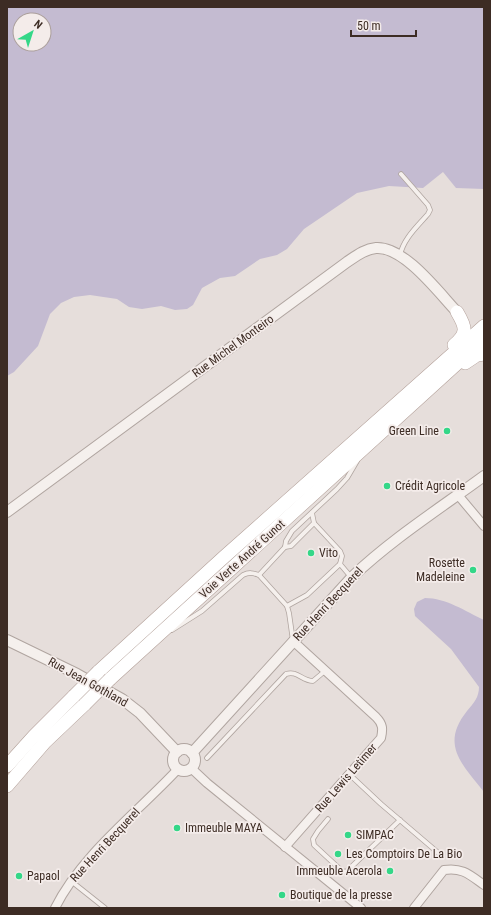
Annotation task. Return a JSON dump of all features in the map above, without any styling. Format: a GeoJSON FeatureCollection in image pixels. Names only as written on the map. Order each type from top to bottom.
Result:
{"type":"FeatureCollection","features":[{"type":"Feature","properties":{"kind":"main road"},"geometry":{"type":"LineString","coordinates":[[457,312],[471,320],[479,322],[484,321]]}},
{"type":"Feature","properties":{"kind":"main road"},"geometry":{"type":"LineString","coordinates":[[457,312],[465,330],[462,337],[417,380],[416,393],[432,392],[472,358],[477,355],[484,354]]}},
{"type":"Feature","properties":{"kind":"main road","name":"Voie Verte André Gunot"},"geometry":{"type":"LineString","coordinates":[[7,786],[45,742],[110,679],[370,442],[416,393],[484,326]]}},
{"type":"Feature","properties":{"kind":"main road","name":"Voie Verte André Gunot"},"geometry":{"type":"LineString","coordinates":[[7,766],[34,736],[98,672],[224,556],[416,393],[484,339]]}},
{"type":"Feature","properties":{"kind":"street","name":"Rue Michel Monteiro"},"geometry":{"type":"LineString","coordinates":[[7,512],[348,262],[364,252],[374,249],[384,249],[400,255],[415,268],[457,312]]}},
{"type":"Feature","properties":{"kind":"street","name":"Rue Henri Becquerel"},"geometry":{"type":"LineString","coordinates":[[192,753],[352,577],[377,553],[484,476]]}},
{"type":"Feature","properties":{"kind":"street"},"geometry":{"type":"LineString","coordinates":[[458,495],[484,526]]}},
{"type":"Feature","properties":{"kind":"street","name":"Rue Jean Gothland"},"geometry":{"type":"LineString","coordinates":[[7,640],[83,677],[122,699],[140,713],[177,752]]}},
{"type":"Feature","properties":{"kind":"street","name":"Rue Lewis Letimer"},"geometry":{"type":"LineString","coordinates":[[285,847],[381,738],[382,727],[376,717],[293,641]]}},
{"type":"Feature","properties":{"kind":"street"},"geometry":{"type":"LineString","coordinates":[[183,750],[192,753],[194,762],[192,768],[185,771],[178,769],[173,761],[177,752],[183,750]]}},
{"type":"Feature","properties":{"kind":"street"},"geometry":{"type":"LineString","coordinates":[[192,768],[207,783],[361,908]]}},
{"type":"Feature","properties":{"kind":"street","name":"Rue Henri Becquerel"},"geometry":{"type":"LineString","coordinates":[[55,908],[71,881],[90,859],[126,820],[178,769]]}},
{"type":"Feature","properties":{"kind":"street"},"geometry":{"type":"LineString","coordinates":[[414,908],[444,870],[454,868],[466,872],[484,884]]}},
{"type":"Feature","properties":{"kind":"lane"},"geometry":{"type":"LineString","coordinates":[[400,255],[406,238],[430,210],[428,205],[401,174]]}},
{"type":"Feature","properties":{"kind":"lane"},"geometry":{"type":"LineString","coordinates":[[259,575],[285,547],[286,541],[292,531],[347,478],[370,442]]}},
{"type":"Feature","properties":{"kind":"lane"},"geometry":{"type":"LineString","coordinates":[[286,606],[307,595],[340,564],[342,559],[340,551],[314,523],[312,513]]}},
{"type":"Feature","properties":{"kind":"lane"},"geometry":{"type":"LineString","coordinates":[[285,547],[291,546],[314,523]]}},
{"type":"Feature","properties":{"kind":"lane"},"geometry":{"type":"LineString","coordinates":[[340,564],[352,577]]}},
{"type":"Feature","properties":{"kind":"lane"},"geometry":{"type":"LineString","coordinates":[[148,645],[202,611],[243,575],[252,572],[259,575],[286,606],[289,613],[293,641]]}},
{"type":"Feature","properties":{"kind":"lane"},"geometry":{"type":"LineString","coordinates":[[206,758],[286,674],[290,672],[295,673],[305,680],[312,681],[325,671]]}},
{"type":"Feature","properties":{"kind":"lane"},"geometry":{"type":"LineString","coordinates":[[349,774],[442,856]]}},
{"type":"Feature","properties":{"kind":"lane"},"geometry":{"type":"LineString","coordinates":[[328,819],[313,839],[314,845],[342,871],[346,872],[400,820]]}},
{"type":"Feature","properties":{"kind":"lane"},"geometry":{"type":"LineString","coordinates":[[71,881],[105,908]]}},
{"type":"Feature","properties":{"kind":"shaded area"},"geometry":{"type":"Polygon","coordinates":[[[7,7],[484,7],[484,189],[456,188],[443,172],[423,188],[389,186],[357,193],[304,229],[287,249],[277,255],[260,259],[235,276],[220,278],[202,288],[193,305],[187,309],[175,310],[161,306],[142,309],[129,307],[117,299],[90,295],[74,297],[61,303],[50,314],[38,346],[14,372],[7,376],[7,7]]]}},
{"type":"Feature","properties":{"kind":"shaded area"},"geometry":{"type":"Polygon","coordinates":[[[425,598],[440,600],[463,609],[484,620],[484,792],[462,763],[457,754],[455,744],[455,734],[459,723],[476,700],[479,687],[451,649],[415,616],[414,609],[417,602],[425,598]]]}},
{"type":"Feature","properties":{"kind":"place","name":"Green Line"},"geometry":{"type":"Point","coordinates":[447,431]}},
{"type":"Feature","properties":{"kind":"place","name":"Crédit Agricole"},"geometry":{"type":"Point","coordinates":[387,486]}},
{"type":"Feature","properties":{"kind":"place","name":"Vito"},"geometry":{"type":"Point","coordinates":[311,553]}},
{"type":"Feature","properties":{"kind":"place","name":"Rosette Madeleine"},"geometry":{"type":"Point","coordinates":[473,570]}},
{"type":"Feature","properties":{"kind":"place","name":"Immeuble MAYA"},"geometry":{"type":"Point","coordinates":[177,828]}},
{"type":"Feature","properties":{"kind":"place","name":"SIMPAC"},"geometry":{"type":"Point","coordinates":[348,835]}},
{"type":"Feature","properties":{"kind":"place","name":"Les Comptoirs De La Bio"},"geometry":{"type":"Point","coordinates":[338,854]}},
{"type":"Feature","properties":{"kind":"place","name":"Immeuble Acerola"},"geometry":{"type":"Point","coordinates":[390,871]}},
{"type":"Feature","properties":{"kind":"place","name":"Papaol"},"geometry":{"type":"Point","coordinates":[19,876]}},
{"type":"Feature","properties":{"kind":"place","name":"Boutique de la presse"},"geometry":{"type":"Point","coordinates":[282,895]}}]}
